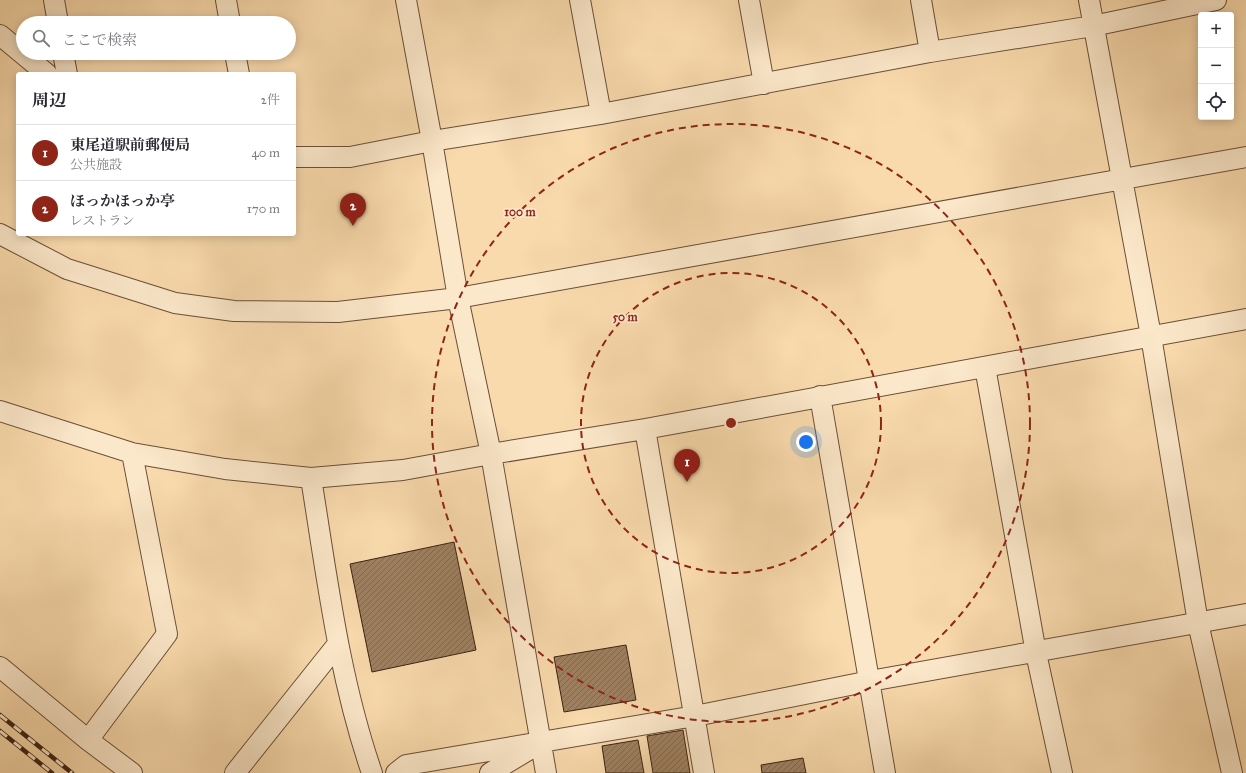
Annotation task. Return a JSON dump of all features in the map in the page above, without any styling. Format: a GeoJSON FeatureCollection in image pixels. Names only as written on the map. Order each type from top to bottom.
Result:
{"type":"FeatureCollection","features":[{"type":"Feature","properties":{"kind":"street"},"geometry":{"type":"LineString","coordinates":[[54,0],[57,16]]}},
{"type":"Feature","properties":{"kind":"street"},"geometry":{"type":"LineString","coordinates":[[226,0],[229,16]]}},
{"type":"Feature","properties":{"kind":"street"},"geometry":{"type":"LineString","coordinates":[[406,0],[432,141],[458,298],[491,454],[546,773]]}},
{"type":"Feature","properties":{"kind":"street"},"geometry":{"type":"LineString","coordinates":[[580,0],[601,114]]}},
{"type":"Feature","properties":{"kind":"street"},"geometry":{"type":"LineString","coordinates":[[749,0],[764,84]]}},
{"type":"Feature","properties":{"kind":"street"},"geometry":{"type":"LineString","coordinates":[[921,0],[930,52]]}},
{"type":"Feature","properties":{"kind":"street"},"geometry":{"type":"LineString","coordinates":[[1089,0],[1151,336],[1198,623],[1232,773]]}},
{"type":"Feature","properties":{"kind":"street"},"geometry":{"type":"LineString","coordinates":[[296,157],[350,157],[432,141],[601,114],[930,52],[1093,26],[1216,0]]}},
{"type":"Feature","properties":{"kind":"street"},"geometry":{"type":"LineString","coordinates":[[0,36],[16,49]]}},
{"type":"Feature","properties":{"kind":"street"},"geometry":{"type":"LineString","coordinates":[[30,60],[45,72]]}},
{"type":"Feature","properties":{"kind":"street"},"geometry":{"type":"LineString","coordinates":[[64,60],[67,72]]}},
{"type":"Feature","properties":{"kind":"street"},"geometry":{"type":"LineString","coordinates":[[236,60],[239,72]]}},
{"type":"Feature","properties":{"kind":"street"},"geometry":{"type":"LineString","coordinates":[[0,234],[67,269],[175,303],[234,311],[338,312],[458,298],[1246,157]]}},
{"type":"Feature","properties":{"kind":"street"},"geometry":{"type":"LineString","coordinates":[[0,411],[132,453],[225,468],[311,478],[403,470],[645,429],[1246,319]]}},
{"type":"Feature","properties":{"kind":"street"},"geometry":{"type":"LineString","coordinates":[[985,367],[1036,652],[1062,773]]}},
{"type":"Feature","properties":{"kind":"street"},"geometry":{"type":"LineString","coordinates":[[820,396],[885,773]]}},
{"type":"Feature","properties":{"kind":"street"},"geometry":{"type":"LineString","coordinates":[[645,429],[704,773]]}},
{"type":"Feature","properties":{"kind":"street"},"geometry":{"type":"LineString","coordinates":[[88,740],[167,634],[132,453]]}},
{"type":"Feature","properties":{"kind":"street"},"geometry":{"type":"LineString","coordinates":[[311,478],[338,645],[358,734],[372,773]]}},
{"type":"Feature","properties":{"kind":"street"},"geometry":{"type":"LineString","coordinates":[[396,773],[406,765],[695,716],[870,682],[1246,614]]}},
{"type":"Feature","properties":{"kind":"street"},"geometry":{"type":"LineString","coordinates":[[235,773],[338,645]]}},
{"type":"Feature","properties":{"kind":"street"},"geometry":{"type":"LineString","coordinates":[[0,667],[88,740],[132,773]]}},
{"type":"Feature","properties":{"kind":"street"},"geometry":{"type":"LineString","coordinates":[[490,773],[542,743]]}},
{"type":"Feature","properties":{"kind":"building"},"geometry":{"type":"Polygon","coordinates":[[[454,542],[476,650],[372,672],[350,564],[454,542]]]}},
{"type":"Feature","properties":{"kind":"building"},"geometry":{"type":"Polygon","coordinates":[[[626,645],[636,700],[564,712],[554,657],[626,645]]]}},
{"type":"Feature","properties":{"kind":"building"},"geometry":{"type":"Polygon","coordinates":[[[683,730],[690,773],[653,773],[647,736],[683,730]]]}},
{"type":"Feature","properties":{"kind":"building"},"geometry":{"type":"Polygon","coordinates":[[[638,740],[644,773],[606,773],[602,746],[638,740]]]}},
{"type":"Feature","properties":{"kind":"building"},"geometry":{"type":"Polygon","coordinates":[[[803,758],[806,773],[762,773],[761,765],[803,758]]]}},
{"type":"Feature","properties":{"kind":"railway"},"geometry":{"type":"LineString","coordinates":[[0,715],[72,773]]}},
{"type":"Feature","properties":{"kind":"railway"},"geometry":{"type":"LineString","coordinates":[[0,731],[52,773]]}},
{"type":"Feature","properties":{"kind":"place","name":"ほっかほっか亭"},"geometry":{"type":"Point","coordinates":[353,226]}},
{"type":"Feature","properties":{"kind":"place","name":"東尾道駅前郵便局"},"geometry":{"type":"Point","coordinates":[687,482]}}]}
